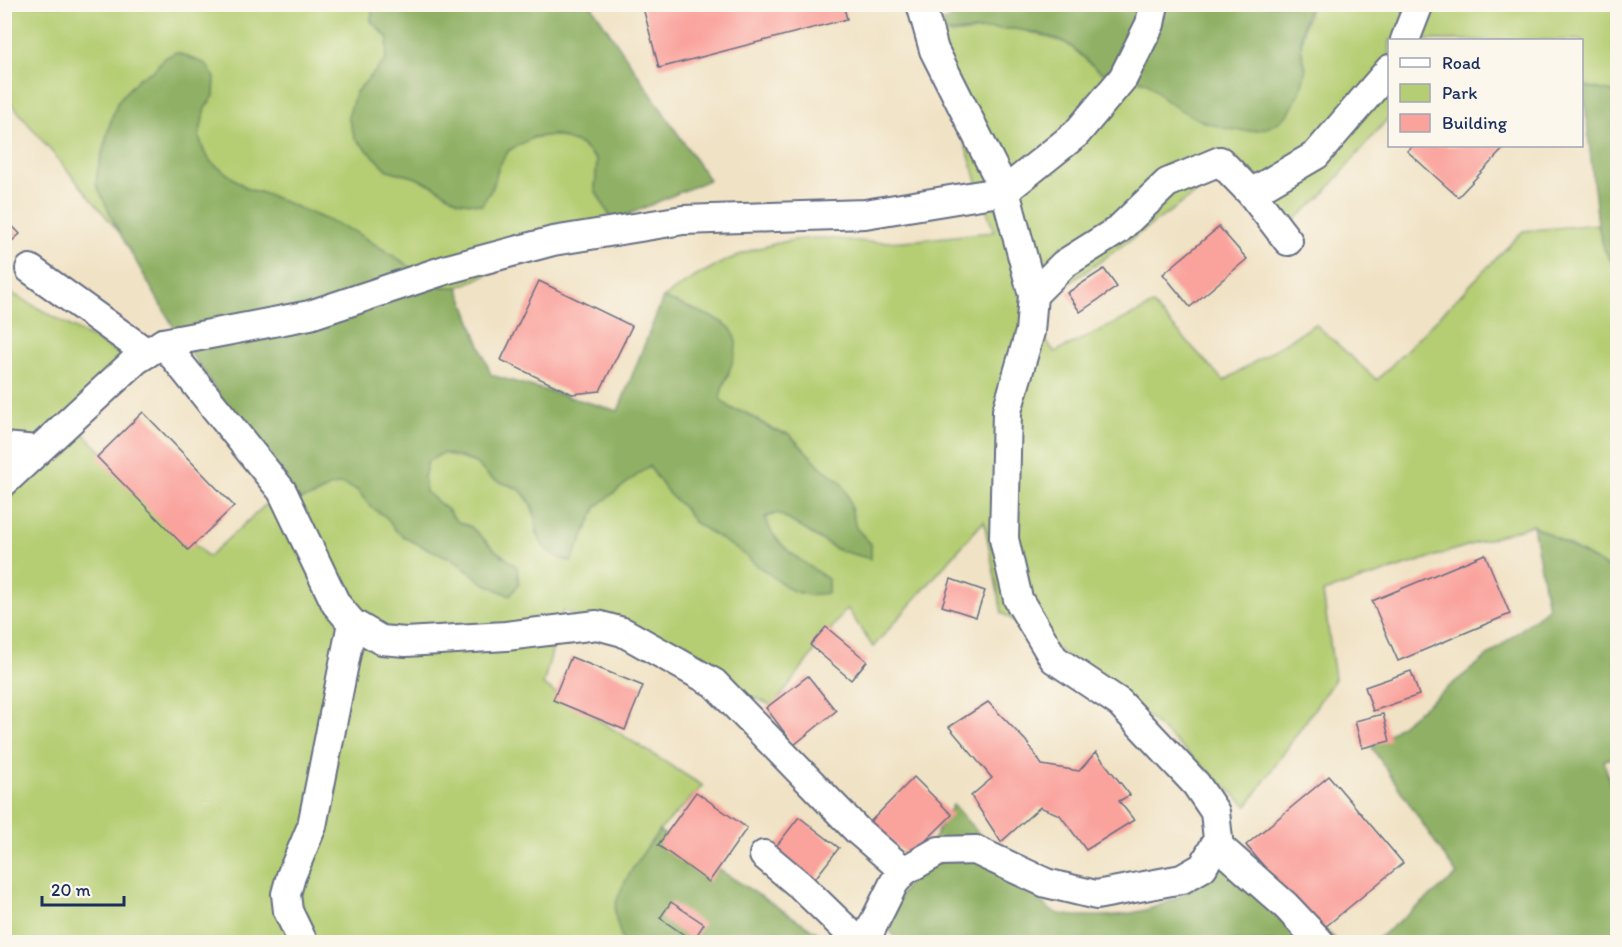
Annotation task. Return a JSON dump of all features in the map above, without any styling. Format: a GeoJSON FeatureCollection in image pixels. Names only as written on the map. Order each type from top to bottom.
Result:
{"type":"FeatureCollection","features":[{"type":"Feature","properties":{"kind":"street"},"geometry":{"type":"LineString","coordinates":[[867,942],[894,883],[904,871],[939,851],[975,850],[1046,883],[1096,895],[1182,879],[1203,867],[1218,839],[1215,812],[1196,784],[1120,703],[1054,659],[1018,599],[1004,540],[1007,411],[1030,332],[1033,295],[1005,191],[934,50],[921,4]]}},
{"type":"Feature","properties":{"kind":"street"},"geometry":{"type":"LineString","coordinates":[[4,482],[136,360],[155,348],[310,315],[448,269],[553,241],[683,220],[865,214],[1005,191],[1076,134],[1123,78],[1150,24],[1154,4]]}},
{"type":"Feature","properties":{"kind":"street"},"geometry":{"type":"LineString","coordinates":[[1405,39],[1419,4]]}},
{"type":"Feature","properties":{"kind":"street"},"geometry":{"type":"LineString","coordinates":[[1251,193],[1316,155],[1388,70]]}},
{"type":"Feature","properties":{"kind":"street"},"geometry":{"type":"LineString","coordinates":[[1033,295],[1064,264],[1118,230],[1167,183],[1220,161],[1251,193],[1288,241]]}},
{"type":"Feature","properties":{"kind":"street"},"geometry":{"type":"LineString","coordinates":[[30,269],[155,348],[282,491],[336,604],[352,623],[381,640],[406,642],[506,636],[597,625],[623,632],[714,683],[858,831],[904,871]]}},
{"type":"Feature","properties":{"kind":"street"},"geometry":{"type":"LineString","coordinates":[[4,447],[37,450]]}},
{"type":"Feature","properties":{"kind":"street"},"geometry":{"type":"LineString","coordinates":[[303,942],[288,911],[286,894],[312,826],[352,623]]}},
{"type":"Feature","properties":{"kind":"street"},"geometry":{"type":"LineString","coordinates":[[1215,844],[1286,906],[1320,942]]}},
{"type":"Feature","properties":{"kind":"street"},"geometry":{"type":"LineString","coordinates":[[764,855],[801,886],[859,942]]}},
{"type":"Feature","properties":{"kind":"green space"},"geometry":{"type":"Polygon","coordinates":[[[4,5],[373,5],[371,21],[388,38],[386,60],[356,92],[355,138],[388,170],[414,177],[434,186],[493,187],[501,162],[510,150],[526,140],[545,136],[563,137],[580,144],[597,161],[595,190],[613,221],[458,287],[443,287],[428,281],[405,263],[355,232],[266,194],[248,189],[211,162],[204,152],[199,136],[205,108],[214,96],[189,58],[176,52],[163,59],[153,71],[139,78],[118,101],[112,117],[96,184],[119,232],[5,96],[4,5]]]}},
{"type":"Feature","properties":{"kind":"green space"},"geometry":{"type":"Polygon","coordinates":[[[373,5],[591,5],[709,180],[613,221],[595,190],[597,160],[580,144],[555,135],[534,137],[509,150],[499,166],[493,187],[482,205],[458,201],[414,177],[388,170],[355,138],[348,117],[356,92],[386,60],[388,38],[371,21],[373,5]]]}},
{"type":"Feature","properties":{"kind":"green space"},"geometry":{"type":"Polygon","coordinates":[[[971,5],[1311,5],[1304,19],[1301,37],[1305,66],[1304,77],[1293,106],[1286,116],[1273,125],[1258,130],[1241,131],[1225,128],[1208,123],[1178,108],[1165,100],[1145,81],[1101,72],[1071,46],[1057,39],[1011,29],[928,32],[971,5]]]}},
{"type":"Feature","properties":{"kind":"green space"},"geometry":{"type":"Polygon","coordinates":[[[1311,5],[1617,5],[1617,90],[1613,92],[1583,85],[1583,39],[1388,39],[1388,118],[1322,196],[1278,234],[1217,178],[1025,315],[1055,352],[1153,305],[1224,381],[1315,324],[1377,380],[1523,231],[1598,224],[1604,249],[1617,271],[1617,573],[1532,525],[1323,592],[1335,679],[1247,806],[1118,690],[1002,613],[984,521],[873,647],[847,608],[773,706],[563,610],[543,685],[703,786],[659,831],[635,867],[621,934],[623,942],[5,942],[4,289],[135,362],[81,431],[208,557],[283,489],[314,496],[328,487],[342,484],[357,490],[371,507],[386,517],[395,530],[425,548],[456,561],[468,572],[505,557],[471,527],[456,521],[448,510],[426,492],[424,477],[428,461],[443,453],[476,463],[491,478],[521,490],[530,503],[536,519],[537,534],[571,562],[597,506],[649,466],[669,494],[685,509],[694,522],[740,551],[793,591],[828,593],[827,579],[783,546],[764,518],[778,513],[838,550],[871,544],[856,528],[841,482],[822,468],[789,434],[773,430],[746,413],[732,409],[720,399],[721,387],[729,374],[720,321],[663,298],[716,265],[754,250],[794,240],[832,238],[893,242],[994,232],[928,32],[951,34],[999,28],[1019,29],[1066,43],[1103,72],[1148,82],[1165,99],[1203,122],[1287,115],[1299,91],[1306,68],[1301,48],[1304,27],[1311,5]]]}},
{"type":"Feature","properties":{"kind":"green space"},"geometry":{"type":"Polygon","coordinates":[[[176,52],[206,64],[215,78],[214,96],[205,108],[199,136],[204,152],[211,162],[248,189],[266,194],[355,232],[405,263],[428,281],[443,287],[458,287],[491,375],[618,411],[663,298],[726,325],[732,330],[736,344],[720,399],[732,409],[746,413],[773,430],[789,434],[822,468],[841,482],[848,496],[856,528],[871,544],[871,559],[838,550],[778,513],[765,517],[769,528],[783,546],[828,579],[828,593],[809,595],[793,591],[740,551],[694,522],[685,509],[669,494],[649,466],[597,506],[571,562],[545,549],[537,531],[534,511],[521,491],[491,478],[478,465],[466,459],[443,453],[428,461],[424,477],[426,492],[448,510],[456,521],[471,527],[517,567],[519,584],[510,596],[482,582],[456,561],[409,540],[395,530],[386,517],[371,507],[357,490],[342,484],[298,500],[283,489],[176,331],[119,232],[96,184],[98,169],[118,101],[139,78],[153,71],[163,59],[176,52]]]}},
{"type":"Feature","properties":{"kind":"green space"},"geometry":{"type":"Polygon","coordinates":[[[1583,86],[1613,92],[1617,90],[1617,271],[1604,249],[1598,224],[1583,86]]]}},
{"type":"Feature","properties":{"kind":"green space"},"geometry":{"type":"Polygon","coordinates":[[[1533,525],[1617,573],[1617,757],[1604,760],[1617,811],[1617,942],[1373,942],[1457,875],[1372,748],[1548,608],[1533,525]]]}},
{"type":"Feature","properties":{"kind":"green space"},"geometry":{"type":"Polygon","coordinates":[[[953,805],[1042,902],[1057,913],[1076,916],[1107,916],[1148,909],[1185,894],[1218,869],[1234,853],[1339,942],[898,942],[885,923],[953,805]]]}},
{"type":"Feature","properties":{"kind":"green space"},"geometry":{"type":"Polygon","coordinates":[[[659,831],[821,935],[825,942],[623,942],[616,918],[617,901],[632,869],[659,831]]]}},
{"type":"Feature","properties":{"kind":"building"},"geometry":{"type":"Polygon","coordinates":[[[642,4],[843,4],[847,19],[659,68],[642,4]]]}},
{"type":"Feature","properties":{"kind":"building"},"geometry":{"type":"Polygon","coordinates":[[[1412,147],[1505,147],[1458,197],[1407,151],[1412,147]]]}},
{"type":"Feature","properties":{"kind":"building"},"geometry":{"type":"Polygon","coordinates":[[[4,217],[20,234],[4,248],[4,217]]]}},
{"type":"Feature","properties":{"kind":"building"},"geometry":{"type":"Polygon","coordinates":[[[1219,227],[1247,259],[1190,307],[1163,274],[1219,227]]]}},
{"type":"Feature","properties":{"kind":"building"},"geometry":{"type":"Polygon","coordinates":[[[1104,269],[1117,287],[1080,312],[1067,293],[1104,269]]]}},
{"type":"Feature","properties":{"kind":"building"},"geometry":{"type":"Polygon","coordinates":[[[539,281],[632,326],[600,391],[572,394],[501,360],[539,281]]]}},
{"type":"Feature","properties":{"kind":"building"},"geometry":{"type":"Polygon","coordinates":[[[143,412],[234,506],[188,550],[97,457],[143,412]]]}},
{"type":"Feature","properties":{"kind":"building"},"geometry":{"type":"Polygon","coordinates":[[[1485,554],[1510,614],[1398,661],[1372,601],[1485,554]]]}},
{"type":"Feature","properties":{"kind":"building"},"geometry":{"type":"Polygon","coordinates":[[[951,579],[985,591],[976,617],[942,606],[951,579]]]}},
{"type":"Feature","properties":{"kind":"building"},"geometry":{"type":"Polygon","coordinates":[[[826,627],[867,661],[851,680],[810,645],[826,627]]]}},
{"type":"Feature","properties":{"kind":"building"},"geometry":{"type":"Polygon","coordinates":[[[571,657],[643,686],[625,730],[553,700],[571,657]]]}},
{"type":"Feature","properties":{"kind":"building"},"geometry":{"type":"Polygon","coordinates":[[[1411,671],[1419,695],[1373,711],[1365,687],[1411,671]]]}},
{"type":"Feature","properties":{"kind":"building"},"geometry":{"type":"Polygon","coordinates":[[[808,676],[836,711],[794,745],[766,708],[808,676]]]}},
{"type":"Feature","properties":{"kind":"building"},"geometry":{"type":"Polygon","coordinates":[[[988,702],[1026,741],[1042,765],[1079,771],[1096,752],[1130,795],[1119,801],[1134,820],[1086,850],[1060,815],[1040,807],[1001,842],[971,796],[992,778],[949,727],[988,702]]]}},
{"type":"Feature","properties":{"kind":"building"},"geometry":{"type":"Polygon","coordinates":[[[1383,714],[1390,741],[1362,748],[1355,721],[1383,714]]]}},
{"type":"Feature","properties":{"kind":"building"},"geometry":{"type":"Polygon","coordinates":[[[1329,776],[1403,863],[1319,932],[1246,845],[1329,776]]]}},
{"type":"Feature","properties":{"kind":"building"},"geometry":{"type":"Polygon","coordinates":[[[914,777],[952,815],[909,857],[870,822],[914,777]]]}},
{"type":"Feature","properties":{"kind":"building"},"geometry":{"type":"Polygon","coordinates":[[[696,792],[747,828],[709,882],[658,845],[696,792]]]}},
{"type":"Feature","properties":{"kind":"building"},"geometry":{"type":"Polygon","coordinates":[[[799,817],[839,848],[814,880],[774,849],[799,817]]]}},
{"type":"Feature","properties":{"kind":"building"},"geometry":{"type":"Polygon","coordinates":[[[671,902],[704,924],[693,941],[660,918],[671,902]]]}}]}
